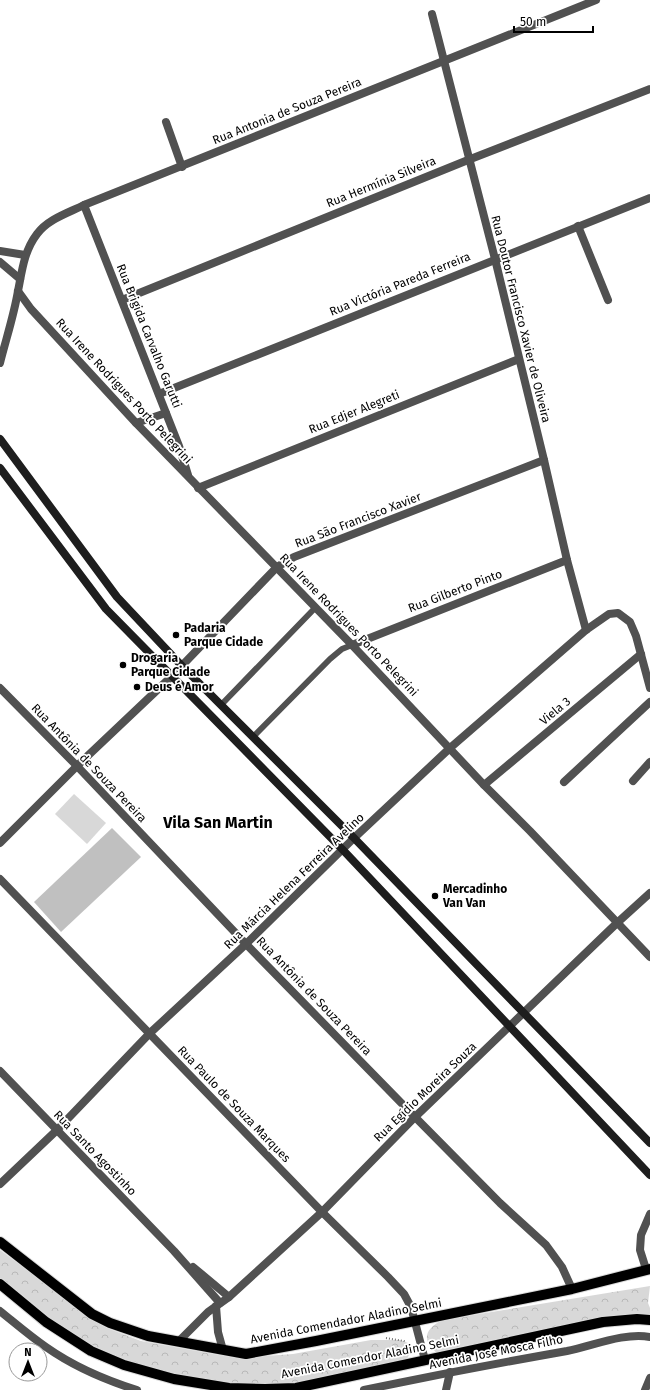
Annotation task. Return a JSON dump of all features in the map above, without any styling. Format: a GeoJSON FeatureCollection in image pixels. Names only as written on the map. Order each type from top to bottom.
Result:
{"type":"FeatureCollection","features":[{"type":"Feature","properties":{"kind":"main road"},"geometry":{"type":"LineString","coordinates":[[0,439],[117,597],[182,666],[354,838],[650,1143]]}},
{"type":"Feature","properties":{"kind":"main road"},"geometry":{"type":"LineString","coordinates":[[0,468],[106,609],[343,850],[650,1175]]}},
{"type":"Feature","properties":{"kind":"main road","name":"Avenida Comendador Aladino Selmi"},"geometry":{"type":"LineString","coordinates":[[0,1242],[92,1314],[110,1324],[148,1336],[246,1354],[572,1289],[648,1269]]}},
{"type":"Feature","properties":{"kind":"main road","name":"Avenida Comendor Aladino Selmi"},"geometry":{"type":"LineString","coordinates":[[0,1284],[46,1322],[91,1351],[124,1365],[174,1379],[229,1388],[296,1388],[603,1322],[637,1319],[650,1320]]}},
{"type":"Feature","properties":{"kind":"street","name":"Rua Antonia de Souza Pereira"},"geometry":{"type":"LineString","coordinates":[[20,279],[29,246],[38,233],[53,219],[84,205],[596,0]]}},
{"type":"Feature","properties":{"kind":"street","name":"Rua Doutor Francisco Xavier de Oliveira"},"geometry":{"type":"LineString","coordinates":[[432,14],[468,160],[495,259],[567,560],[586,630]]}},
{"type":"Feature","properties":{"kind":"street","name":"Rua Hermínia Silveira"},"geometry":{"type":"LineString","coordinates":[[122,300],[468,160],[650,90]]}},
{"type":"Feature","properties":{"kind":"street"},"geometry":{"type":"LineString","coordinates":[[166,122],[182,167]]}},
{"type":"Feature","properties":{"kind":"street","name":"Rua Victória Pareda Ferreira"},"geometry":{"type":"LineString","coordinates":[[159,394],[650,198]]}},
{"type":"Feature","properties":{"kind":"street","name":"Rua Brigida Carvalho Garutti"},"geometry":{"type":"LineString","coordinates":[[84,205],[180,446],[189,478]]}},
{"type":"Feature","properties":{"kind":"street"},"geometry":{"type":"LineString","coordinates":[[578,226],[608,300]]}},
{"type":"Feature","properties":{"kind":"street"},"geometry":{"type":"LineString","coordinates":[[0,251],[26,255]]}},
{"type":"Feature","properties":{"kind":"street"},"geometry":{"type":"LineString","coordinates":[[0,262],[20,279],[14,310],[0,363]]}},
{"type":"Feature","properties":{"kind":"street","name":"Rua Irene Rodrigues Porto Pelegrini"},"geometry":{"type":"LineString","coordinates":[[18,291],[31,309],[136,423],[352,645],[484,785],[650,957]]}},
{"type":"Feature","properties":{"kind":"street"},"geometry":{"type":"LineString","coordinates":[[14,310],[31,309]]}},
{"type":"Feature","properties":{"kind":"street","name":"Rua Edjer Alegreti"},"geometry":{"type":"LineString","coordinates":[[198,488],[519,359]]}},
{"type":"Feature","properties":{"kind":"street"},"geometry":{"type":"LineString","coordinates":[[136,423],[166,413]]}},
{"type":"Feature","properties":{"kind":"street","name":"Rua São Francisco Xavier"},"geometry":{"type":"LineString","coordinates":[[0,843],[77,766],[172,676],[277,568],[294,558],[544,460]]}},
{"type":"Feature","properties":{"kind":"street","name":"Rua Gilberto Pinto"},"geometry":{"type":"LineString","coordinates":[[352,645],[567,560]]}},
{"type":"Feature","properties":{"kind":"street","name":"Rua Márcia Helena Ferreira Avelino"},"geometry":{"type":"LineString","coordinates":[[0,1184],[57,1130],[150,1034],[246,944],[354,838],[450,748],[586,630],[609,614],[618,613],[630,622],[641,654]]}},
{"type":"Feature","properties":{"kind":"street"},"geometry":{"type":"LineString","coordinates":[[641,654],[650,688]]}},
{"type":"Feature","properties":{"kind":"street","name":"Viela 3"},"geometry":{"type":"LineString","coordinates":[[484,785],[641,654]]}},
{"type":"Feature","properties":{"kind":"street","name":"Rua Antônia de Souza Pereira"},"geometry":{"type":"LineString","coordinates":[[0,688],[415,1117],[500,1203],[546,1245],[562,1267],[572,1289]]}},
{"type":"Feature","properties":{"kind":"street"},"geometry":{"type":"LineString","coordinates":[[564,782],[650,702]]}},
{"type":"Feature","properties":{"kind":"street"},"geometry":{"type":"LineString","coordinates":[[633,781],[650,762]]}},
{"type":"Feature","properties":{"kind":"street","name":"Rua Paulo de Souza Marques"},"geometry":{"type":"LineString","coordinates":[[0,879],[322,1212],[404,1294],[411,1307],[425,1360]]}},
{"type":"Feature","properties":{"kind":"street","name":"Rua Egídio Moreira Souza"},"geometry":{"type":"LineString","coordinates":[[179,1341],[322,1212],[415,1117],[650,893]]}},
{"type":"Feature","properties":{"kind":"street","name":"Rua Santo Agostinho"},"geometry":{"type":"LineString","coordinates":[[0,1071],[174,1251],[218,1305]]}},
{"type":"Feature","properties":{"kind":"street"},"geometry":{"type":"LineString","coordinates":[[648,1269],[640,1250],[641,1235],[650,1214]]}},
{"type":"Feature","properties":{"kind":"street","name":"Rua Santo Agostinho"},"geometry":{"type":"LineString","coordinates":[[174,1251],[229,1297]]}},
{"type":"Feature","properties":{"kind":"street"},"geometry":{"type":"LineString","coordinates":[[218,1305],[218,1332],[223,1350]]}},
{"type":"Feature","properties":{"kind":"street"},"geometry":{"type":"LineString","coordinates":[[0,1311],[46,1347],[113,1386],[137,1390]]}},
{"type":"Feature","properties":{"kind":"street","name":"Avenida José Mosca Filho"},"geometry":{"type":"LineString","coordinates":[[364,1390],[569,1350],[633,1335],[650,1337]]}},
{"type":"Feature","properties":{"kind":"street"},"geometry":{"type":"LineString","coordinates":[[446,1390],[450,1372]]}},
{"type":"Feature","properties":{"kind":"street"},"geometry":{"type":"LineString","coordinates":[[645,1390],[650,1378]]}},
{"type":"Feature","properties":{"kind":"lane"},"geometry":{"type":"LineString","coordinates":[[221,704],[315,608]]}},
{"type":"Feature","properties":{"kind":"lane"},"geometry":{"type":"LineString","coordinates":[[253,737],[330,658],[342,649],[352,645]]}},
{"type":"Feature","properties":{"kind":"green space"},"geometry":{"type":"Polygon","coordinates":[[[74,794],[106,823],[87,844],[55,814],[74,794]]]}},
{"type":"Feature","properties":{"kind":"green space"},"geometry":{"type":"Polygon","coordinates":[[[0,1250],[107,1328],[141,1341],[236,1358],[293,1354],[371,1340],[400,1340],[408,1343],[410,1353],[406,1361],[292,1386],[193,1382],[123,1361],[62,1330],[0,1279],[0,1250]]]}},
{"type":"Feature","properties":{"kind":"green space"},"geometry":{"type":"Polygon","coordinates":[[[650,1286],[648,1303],[650,1308],[650,1316],[620,1315],[437,1353],[429,1344],[427,1339],[427,1335],[432,1327],[442,1320],[650,1286]]]}},
{"type":"Feature","properties":{"kind":"building"},"geometry":{"type":"Polygon","coordinates":[[[112,828],[141,857],[61,932],[34,902],[112,828]]]}},
{"type":"Feature","properties":{"kind":"place","name":"Padaria Parque Cidade"},"geometry":{"type":"Point","coordinates":[176,635]}},
{"type":"Feature","properties":{"kind":"place","name":"Drogaria Parque Cidade"},"geometry":{"type":"Point","coordinates":[123,665]}},
{"type":"Feature","properties":{"kind":"place","name":"Deus é Amor"},"geometry":{"type":"Point","coordinates":[137,687]}},
{"type":"Feature","properties":{"kind":"place","name":"Mercadinho Van Van"},"geometry":{"type":"Point","coordinates":[435,896]}},
{"type":"Feature","properties":{"kind":"district","name":"Vila San Martin"},"geometry":{"type":"Point","coordinates":[218,822]}}]}
